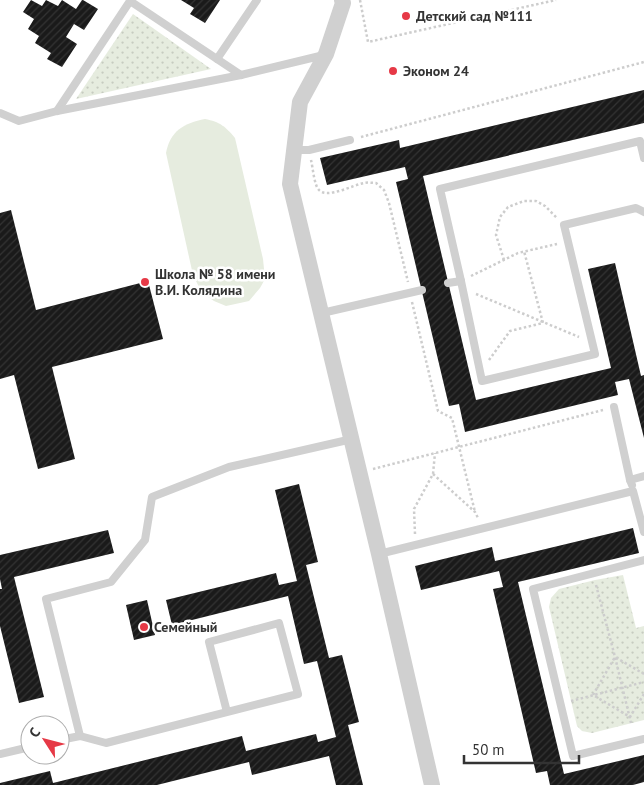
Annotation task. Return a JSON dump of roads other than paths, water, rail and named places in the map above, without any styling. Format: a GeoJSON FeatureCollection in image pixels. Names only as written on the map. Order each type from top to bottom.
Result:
{"type":"FeatureCollection","features":[{"type":"Feature","properties":{"kind":"street"},"geometry":{"type":"LineString","coordinates":[[342,0],[343,3],[326,54],[300,102],[302,150],[290,184],[380,554],[432,785]]}},
{"type":"Feature","properties":{"kind":"lane"},"geometry":{"type":"LineString","coordinates":[[217,59],[257,0]]}},
{"type":"Feature","properties":{"kind":"lane"},"geometry":{"type":"LineString","coordinates":[[57,111],[130,1],[241,75]]}},
{"type":"Feature","properties":{"kind":"lane"},"geometry":{"type":"LineString","coordinates":[[0,113],[19,121],[57,111],[241,75],[326,54]]}},
{"type":"Feature","properties":{"kind":"lane"},"geometry":{"type":"LineString","coordinates":[[302,150],[350,140]]}},
{"type":"Feature","properties":{"kind":"lane"},"geometry":{"type":"LineString","coordinates":[[644,158],[640,142],[440,189],[482,381],[596,354],[564,225],[636,208],[644,212]]}},
{"type":"Feature","properties":{"kind":"lane"},"geometry":{"type":"LineString","coordinates":[[448,283],[461,281]]}},
{"type":"Feature","properties":{"kind":"lane"},"geometry":{"type":"LineString","coordinates":[[322,313],[422,290]]}},
{"type":"Feature","properties":{"kind":"lane"},"geometry":{"type":"LineString","coordinates":[[614,407],[644,532]]}},
{"type":"Feature","properties":{"kind":"lane"},"geometry":{"type":"LineString","coordinates":[[80,736],[46,599],[111,582],[145,540],[152,497],[229,467],[352,439]]}},
{"type":"Feature","properties":{"kind":"lane"},"geometry":{"type":"LineString","coordinates":[[630,480],[644,476]]}},
{"type":"Feature","properties":{"kind":"lane"},"geometry":{"type":"LineString","coordinates":[[380,554],[633,491]]}},
{"type":"Feature","properties":{"kind":"lane"},"geometry":{"type":"LineString","coordinates":[[644,560],[533,589],[573,756],[644,739]]}},
{"type":"Feature","properties":{"kind":"lane"},"geometry":{"type":"LineString","coordinates":[[70,738],[80,736],[106,743],[298,694],[279,623],[208,642],[227,712]]}},
{"type":"Feature","properties":{"kind":"lane"},"geometry":{"type":"LineString","coordinates":[[0,754],[20,749]]}},
{"type":"Feature","properties":{"kind":"place","name":"Детский сад №111"},"geometry":{"type":"Point","coordinates":[406,16]}},
{"type":"Feature","properties":{"kind":"place","name":"Эконом 24"},"geometry":{"type":"Point","coordinates":[393,71]}},
{"type":"Feature","properties":{"kind":"place","name":"Школа № 58 имени В.И. Колядина"},"geometry":{"type":"Point","coordinates":[145,282]}},
{"type":"Feature","properties":{"kind":"place","name":"Семейный"},"geometry":{"type":"Point","coordinates":[144,627]}}]}
